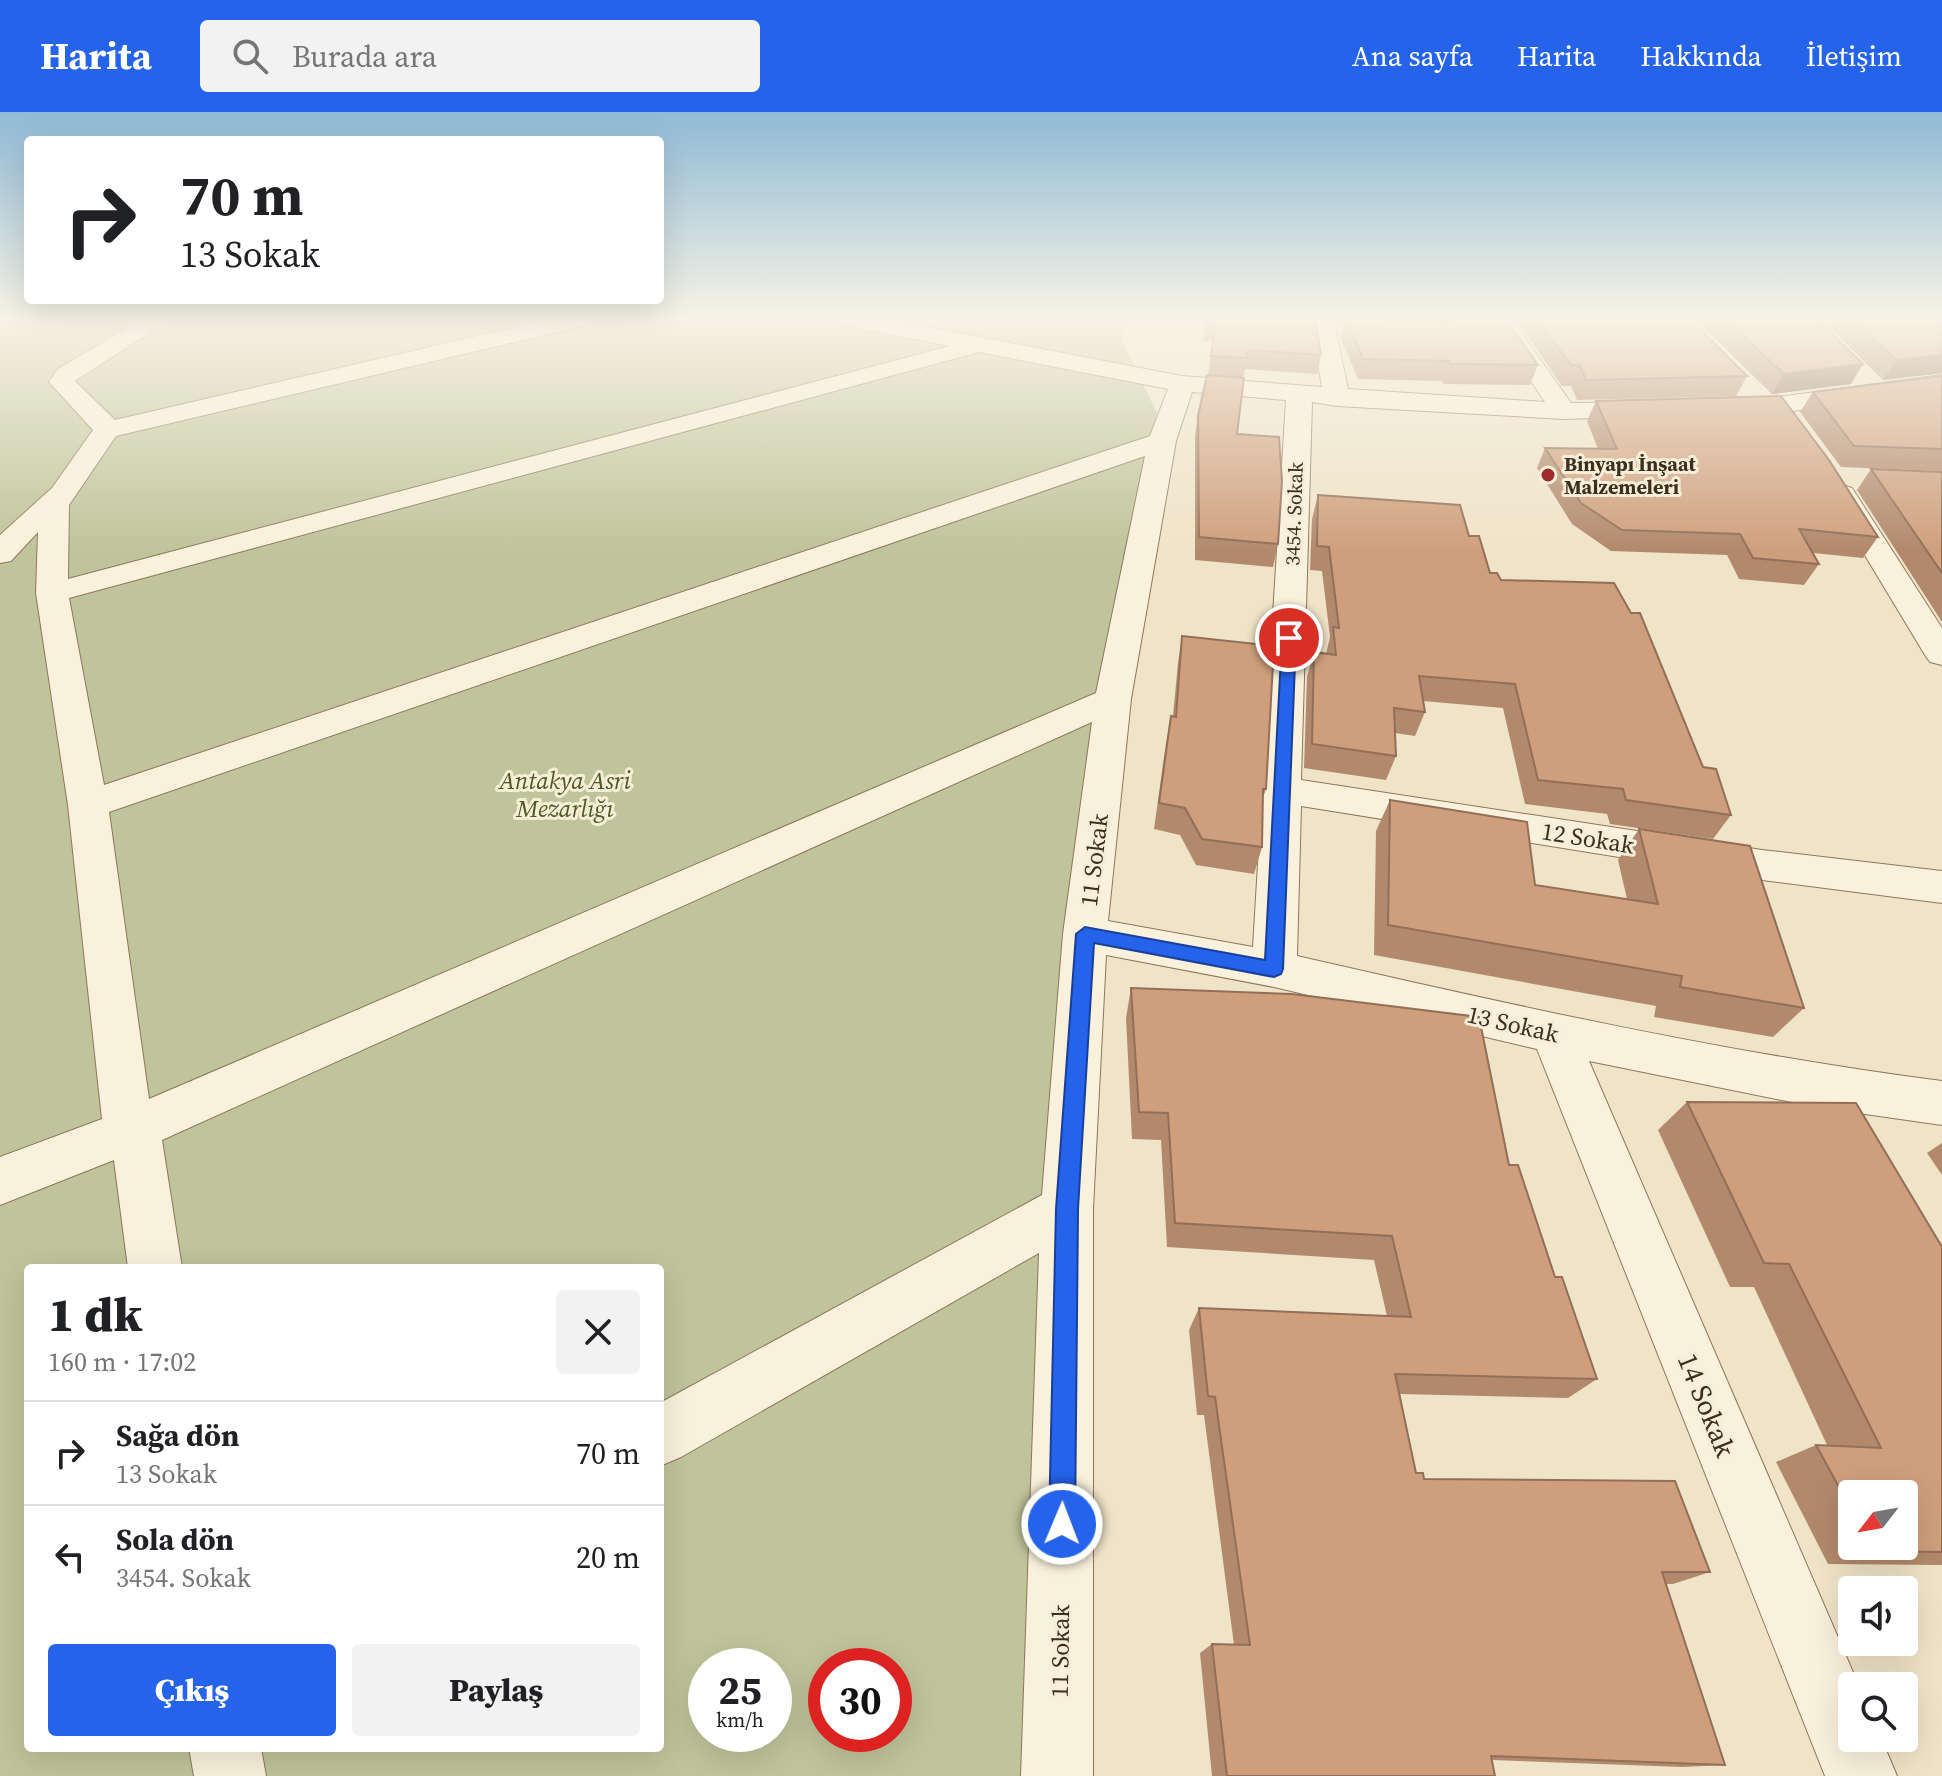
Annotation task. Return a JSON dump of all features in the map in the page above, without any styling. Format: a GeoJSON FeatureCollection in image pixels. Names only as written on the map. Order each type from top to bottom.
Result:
{"type":"FeatureCollection","features":[{"type":"Feature","properties":{"kind":"street"},"geometry":{"type":"LineString","coordinates":[[76,396],[104,423],[106,430]]}},
{"type":"Feature","properties":{"kind":"street"},"geometry":{"type":"LineString","coordinates":[[0,554],[9,542],[54,503],[76,477],[106,430],[253,396]]}},
{"type":"Feature","properties":{"kind":"street"},"geometry":{"type":"LineString","coordinates":[[52,593],[793,396]]}},
{"type":"Feature","properties":{"kind":"street","name":"11 Sokak"},"geometry":{"type":"LineString","coordinates":[[1057,1776],[1067,1209],[1085,934],[1113,699],[1162,441],[1178,396]]}},
{"type":"Feature","properties":{"kind":"street","name":"3454. Sokak"},"geometry":{"type":"LineString","coordinates":[[1274,969],[1299,396]]}},
{"type":"Feature","properties":{"kind":"street"},"geometry":{"type":"LineString","coordinates":[[1315,396],[1564,411],[1679,408]]}},
{"type":"Feature","properties":{"kind":"street"},"geometry":{"type":"LineString","coordinates":[[1553,396],[1564,411]]}},
{"type":"Feature","properties":{"kind":"street"},"geometry":{"type":"LineString","coordinates":[[1759,396],[1796,429]]}},
{"type":"Feature","properties":{"kind":"street"},"geometry":{"type":"LineString","coordinates":[[1708,407],[1771,405],[1836,396]]}},
{"type":"Feature","properties":{"kind":"street"},"geometry":{"type":"LineString","coordinates":[[88,805],[1162,441]]}},
{"type":"Feature","properties":{"kind":"street"},"geometry":{"type":"LineString","coordinates":[[1863,479],[1827,472],[1942,655]]}},
{"type":"Feature","properties":{"kind":"street"},"geometry":{"type":"LineString","coordinates":[[54,503],[52,593],[88,805],[128,1131]]}},
{"type":"Feature","properties":{"kind":"street"},"geometry":{"type":"LineString","coordinates":[[1903,591],[1942,596]]}},
{"type":"Feature","properties":{"kind":"street"},"geometry":{"type":"LineString","coordinates":[[0,1181],[128,1131],[1113,699]]}},
{"type":"Feature","properties":{"kind":"street","name":"12 Sokak"},"geometry":{"type":"LineString","coordinates":[[1283,790],[1762,865],[1942,887]]}},
{"type":"Feature","properties":{"kind":"street","name":"13 Sokak"},"geometry":{"type":"LineString","coordinates":[[1085,934],[1274,969],[1554,1034],[1816,1086],[1942,1103]]}},
{"type":"Feature","properties":{"kind":"street","name":"14 Sokak"},"geometry":{"type":"LineString","coordinates":[[1554,1034],[1861,1776]]}},
{"type":"Feature","properties":{"kind":"street"},"geometry":{"type":"LineString","coordinates":[[128,1131],[135,1131],[154,1264]]}},
{"type":"Feature","properties":{"kind":"street"},"geometry":{"type":"LineString","coordinates":[[664,1434],[1067,1209]]}},
{"type":"Feature","properties":{"kind":"street"},"geometry":{"type":"LineString","coordinates":[[226,1752],[230,1776]]}},
{"type":"Feature","properties":{"kind":"green space","name":"Antakya Asri Mezarlığı"},"geometry":{"type":"Polygon","coordinates":[[[0,396],[1149,396],[1158,415],[1125,643],[1039,1776],[0,1776],[0,396]]]}},
{"type":"Feature","properties":{"kind":"building"},"geometry":{"type":"Polygon","coordinates":[[[1202,396],[1242,396],[1237,434],[1279,437],[1282,481],[1278,544],[1199,537],[1198,416],[1202,396]]]}},
{"type":"Feature","properties":{"kind":"building"},"geometry":{"type":"Polygon","coordinates":[[[1781,396],[1829,460],[1878,537],[1799,529],[1819,564],[1753,558],[1740,534],[1622,530],[1581,503],[1545,448],[1617,449],[1596,401],[1781,396]]]}},
{"type":"Feature","properties":{"kind":"building"},"geometry":{"type":"Polygon","coordinates":[[[1816,396],[1942,396],[1942,449],[1854,446],[1816,396]]]}},
{"type":"Feature","properties":{"kind":"building"},"geometry":{"type":"Polygon","coordinates":[[[1871,469],[1942,472],[1942,573],[1871,469]]]}},
{"type":"Feature","properties":{"kind":"building"},"geometry":{"type":"Polygon","coordinates":[[[1318,495],[1460,505],[1469,536],[1479,536],[1490,573],[1497,573],[1501,580],[1614,583],[1631,613],[1640,613],[1703,767],[1716,769],[1731,815],[1626,800],[1623,789],[1538,780],[1515,684],[1419,676],[1425,712],[1394,708],[1396,756],[1312,744],[1314,652],[1336,655],[1333,627],[1339,628],[1329,547],[1317,546],[1318,495]]]}},
{"type":"Feature","properties":{"kind":"building"},"geometry":{"type":"Polygon","coordinates":[[[1182,636],[1274,646],[1266,789],[1263,789],[1262,847],[1202,839],[1185,808],[1159,803],[1171,716],[1176,717],[1182,636]]]}},
{"type":"Feature","properties":{"kind":"building"},"geometry":{"type":"Polygon","coordinates":[[[1390,800],[1527,822],[1535,885],[1658,904],[1639,829],[1750,846],[1804,1008],[1680,987],[1682,976],[1388,925],[1390,800]]]}},
{"type":"Feature","properties":{"kind":"building"},"geometry":{"type":"Polygon","coordinates":[[[1131,988],[1292,994],[1479,1017],[1509,1165],[1518,1165],[1555,1277],[1562,1277],[1597,1379],[1395,1374],[1416,1473],[1423,1473],[1424,1479],[1675,1481],[1710,1572],[1662,1572],[1725,1765],[1491,1756],[1495,1776],[1227,1776],[1212,1644],[1250,1645],[1215,1397],[1208,1396],[1199,1308],[1411,1317],[1392,1236],[1175,1223],[1168,1113],[1139,1112],[1131,988]]]}},
{"type":"Feature","properties":{"kind":"building"},"geometry":{"type":"Polygon","coordinates":[[[1687,1102],[1856,1103],[1942,1247],[1942,1552],[1918,1552],[1918,1480],[1838,1480],[1838,1485],[1816,1445],[1881,1448],[1789,1264],[1764,1263],[1687,1102]]]}},
{"type":"Feature","properties":{"kind":"place","name":"Binyapı İnşaat Malzemeleri"},"geometry":{"type":"Point","coordinates":[1548,475]}},
{"type":"Feature","properties":{"kind":"route"},"geometry":{"type":"LineString","coordinates":[[1062,1524],[1067,1209],[1085,934],[1274,969],[1289,638]]}}]}
